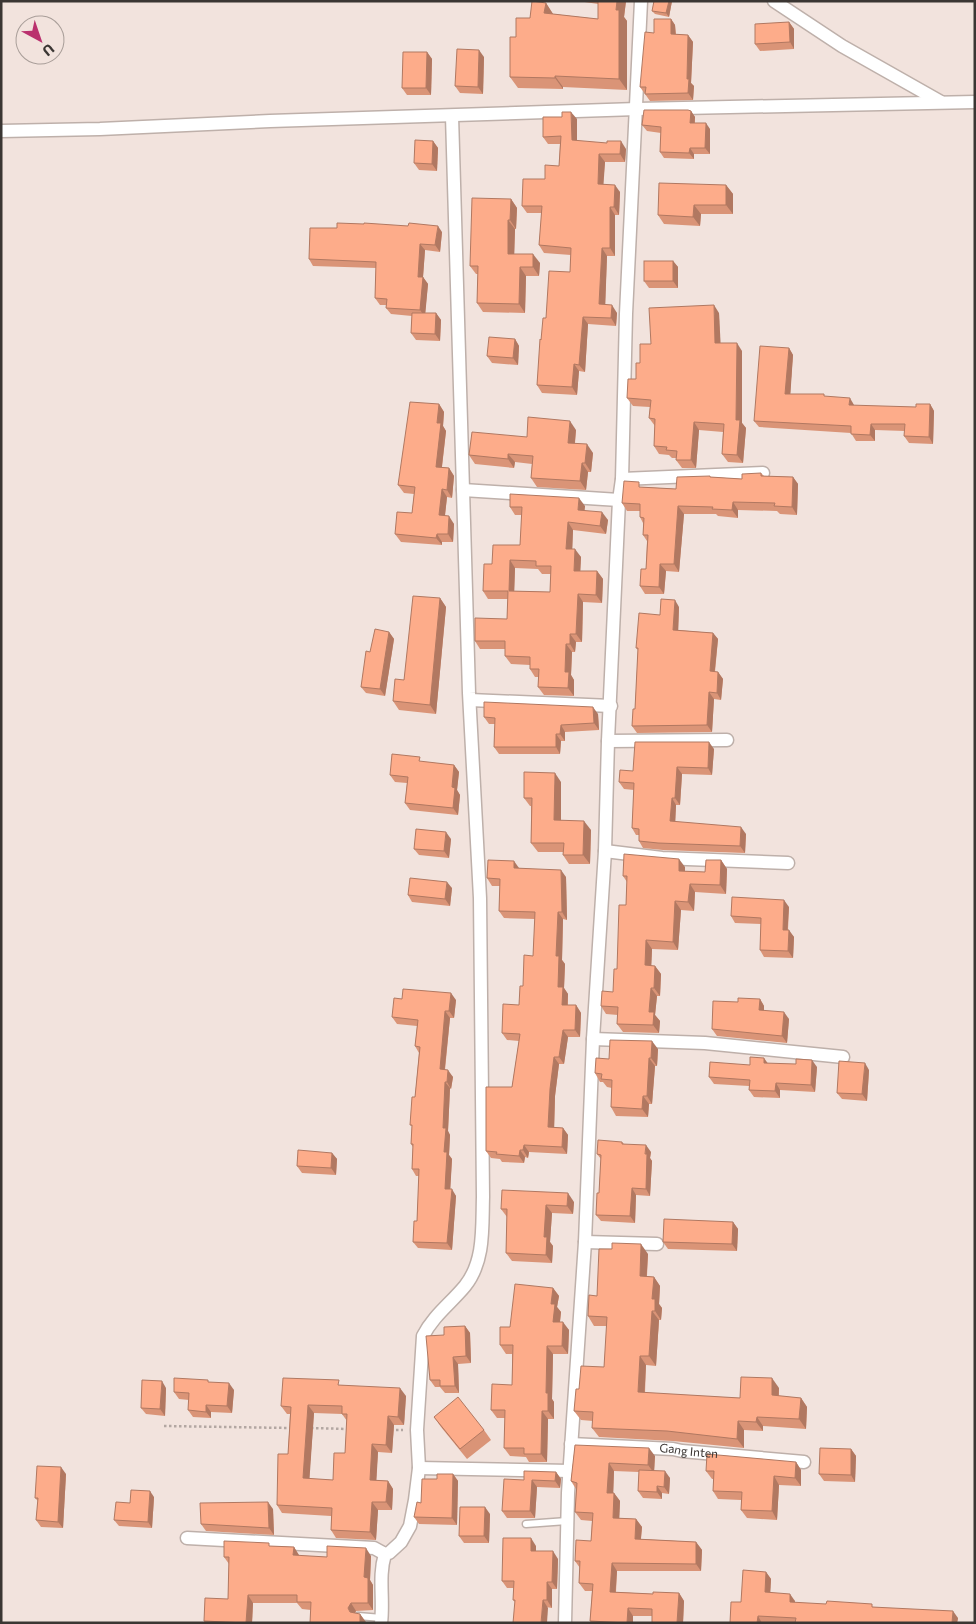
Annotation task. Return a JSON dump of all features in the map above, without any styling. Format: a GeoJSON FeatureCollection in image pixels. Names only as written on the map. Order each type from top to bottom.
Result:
{"type":"FeatureCollection","features":[{"type":"Feature","properties":{"kind":"street"},"geometry":{"type":"LineString","coordinates":[[565,1623],[567,1521],[585,1242],[593,1039],[605,851],[619,500],[622,479],[626,314],[641,1]]}},
{"type":"Feature","properties":{"kind":"street"},"geometry":{"type":"LineString","coordinates":[[774,1],[842,46],[942,103]]}},
{"type":"Feature","properties":{"kind":"street"},"geometry":{"type":"LineString","coordinates":[[1,131],[637,109],[975,102]]}},
{"type":"Feature","properties":{"kind":"street"},"geometry":{"type":"LineString","coordinates":[[187,1538],[374,1548],[385,1554],[390,1553],[401,1542],[410,1526],[419,1468],[417,1430],[423,1336],[429,1324],[466,1285],[475,1270],[481,1247],[483,1197],[480,898],[470,700],[452,116]]}},
{"type":"Feature","properties":{"kind":"street"},"geometry":{"type":"LineString","coordinates":[[622,479],[763,473]]}},
{"type":"Feature","properties":{"kind":"street"},"geometry":{"type":"LineString","coordinates":[[464,490],[619,500]]}},
{"type":"Feature","properties":{"kind":"street"},"geometry":{"type":"LineString","coordinates":[[470,700],[611,706]]}},
{"type":"Feature","properties":{"kind":"street"},"geometry":{"type":"LineString","coordinates":[[608,741],[727,740]]}},
{"type":"Feature","properties":{"kind":"street"},"geometry":{"type":"LineString","coordinates":[[605,851],[662,858],[788,863]]}},
{"type":"Feature","properties":{"kind":"street"},"geometry":{"type":"LineString","coordinates":[[593,1039],[704,1043],[843,1057]]}},
{"type":"Feature","properties":{"kind":"street"},"geometry":{"type":"LineString","coordinates":[[585,1242],[656,1244]]}},
{"type":"Feature","properties":{"kind":"street","name":"Gang Inten"},"geometry":{"type":"LineString","coordinates":[[572,1444],[673,1449],[682,1452],[804,1462]]}},
{"type":"Feature","properties":{"kind":"street"},"geometry":{"type":"LineString","coordinates":[[419,1468],[570,1471]]}},
{"type":"Feature","properties":{"kind":"street"},"geometry":{"type":"LineString","coordinates":[[382,1620],[381,1585],[382,1564],[385,1554]]}},
{"type":"Feature","properties":{"kind":"lane"},"geometry":{"type":"LineString","coordinates":[[526,1524],[567,1521]]}},
{"type":"Feature","properties":{"kind":"lane"},"geometry":{"type":"LineString","coordinates":[[358,1616],[382,1620]]}},
{"type":"Feature","properties":{"kind":"path"},"geometry":{"type":"LineString","coordinates":[[164,1426],[290,1428]]}},
{"type":"Feature","properties":{"kind":"path"},"geometry":{"type":"LineString","coordinates":[[310,1428],[349,1429]]}},
{"type":"Feature","properties":{"kind":"path"},"geometry":{"type":"LineString","coordinates":[[388,1430],[417,1430]]}},
{"type":"Feature","properties":{"kind":"building"},"geometry":{"type":"Polygon","coordinates":[[[532,1],[546,3],[544,13],[598,19],[598,1],[617,1],[616,10],[619,10],[619,79],[555,76],[555,78],[510,77],[510,37],[516,37],[516,18],[530,18],[532,1]]]}},
{"type":"Feature","properties":{"kind":"building"},"geometry":{"type":"Polygon","coordinates":[[[654,1],[669,1],[666,13],[652,11],[654,1]]]}},
{"type":"Feature","properties":{"kind":"building"},"geometry":{"type":"Polygon","coordinates":[[[654,19],[671,19],[671,34],[688,35],[688,93],[645,94],[646,87],[640,87],[645,32],[654,33],[654,19]]]}},
{"type":"Feature","properties":{"kind":"building"},"geometry":{"type":"Polygon","coordinates":[[[789,22],[790,42],[755,44],[755,24],[789,22]]]}},
{"type":"Feature","properties":{"kind":"building"},"geometry":{"type":"Polygon","coordinates":[[[457,49],[479,50],[478,87],[455,86],[457,49]]]}},
{"type":"Feature","properties":{"kind":"building"},"geometry":{"type":"Polygon","coordinates":[[[403,52],[427,52],[426,88],[402,88],[403,52]]]}},
{"type":"Feature","properties":{"kind":"building"},"geometry":{"type":"Polygon","coordinates":[[[644,110],[691,111],[690,123],[706,123],[705,148],[690,148],[689,153],[660,152],[661,127],[642,125],[644,110]]]}},
{"type":"Feature","properties":{"kind":"building"},"geometry":{"type":"Polygon","coordinates":[[[562,112],[571,112],[572,140],[607,143],[607,141],[621,141],[620,154],[599,154],[598,184],[615,185],[614,207],[610,207],[610,248],[602,248],[599,304],[612,305],[611,318],[583,317],[579,365],[574,364],[572,387],[537,385],[540,339],[543,318],[546,318],[549,271],[570,272],[571,248],[539,245],[542,206],[522,206],[523,179],[545,179],[545,165],[559,166],[561,136],[543,137],[543,117],[562,117],[562,112]]]}},
{"type":"Feature","properties":{"kind":"building"},"geometry":{"type":"Polygon","coordinates":[[[415,140],[433,141],[432,164],[414,163],[415,140]]]}},
{"type":"Feature","properties":{"kind":"building"},"geometry":{"type":"Polygon","coordinates":[[[659,183],[726,185],[726,205],[694,205],[693,217],[658,215],[659,183]]]}},
{"type":"Feature","properties":{"kind":"building"},"geometry":{"type":"Polygon","coordinates":[[[472,198],[511,199],[510,220],[508,220],[508,254],[533,254],[533,267],[520,267],[519,304],[477,303],[478,266],[470,266],[472,198]]]}},
{"type":"Feature","properties":{"kind":"building"},"geometry":{"type":"Polygon","coordinates":[[[337,223],[408,226],[409,223],[438,226],[435,245],[420,244],[418,277],[423,277],[420,310],[386,308],[387,299],[375,298],[376,262],[309,259],[310,228],[337,228],[337,223]]]}},
{"type":"Feature","properties":{"kind":"building"},"geometry":{"type":"Polygon","coordinates":[[[644,261],[673,261],[673,281],[644,281],[644,261]]]}},
{"type":"Feature","properties":{"kind":"building"},"geometry":{"type":"Polygon","coordinates":[[[714,305],[715,343],[737,343],[736,420],[740,420],[737,455],[722,454],[724,424],[694,422],[691,460],[676,460],[677,451],[666,450],[667,447],[654,446],[655,419],[649,418],[651,400],[627,398],[628,379],[636,379],[636,363],[640,363],[640,344],[651,344],[649,308],[714,305]]]}},
{"type":"Feature","properties":{"kind":"building"},"geometry":{"type":"Polygon","coordinates":[[[412,313],[436,313],[435,334],[411,333],[412,313]]]}},
{"type":"Feature","properties":{"kind":"building"},"geometry":{"type":"Polygon","coordinates":[[[489,337],[515,339],[513,358],[487,356],[489,337]]]}},
{"type":"Feature","properties":{"kind":"building"},"geometry":{"type":"Polygon","coordinates":[[[760,346],[789,348],[785,394],[824,394],[824,396],[850,398],[849,405],[916,407],[916,404],[930,404],[929,437],[904,436],[905,424],[871,424],[870,435],[851,434],[851,426],[754,421],[760,346]]]}},
{"type":"Feature","properties":{"kind":"building"},"geometry":{"type":"Polygon","coordinates":[[[410,402],[439,404],[437,423],[441,423],[436,467],[449,468],[447,490],[442,489],[439,515],[449,516],[448,534],[437,534],[436,538],[395,534],[397,512],[412,513],[415,487],[398,485],[410,402]]]}},
{"type":"Feature","properties":{"kind":"building"},"geometry":{"type":"Polygon","coordinates":[[[528,417],[570,421],[568,443],[587,444],[585,463],[582,463],[580,481],[531,478],[533,456],[508,454],[508,459],[469,455],[472,432],[527,437],[528,417]]]}},
{"type":"Feature","properties":{"kind":"building"},"geometry":{"type":"Polygon","coordinates":[[[761,473],[761,476],[793,477],[792,507],[774,506],[775,503],[733,502],[732,510],[712,509],[713,507],[678,506],[674,564],[660,564],[659,587],[640,586],[641,569],[646,569],[648,535],[643,535],[644,518],[640,517],[640,504],[622,503],[624,481],[639,482],[639,487],[676,489],[677,477],[710,476],[742,479],[742,474],[761,473]]]}},
{"type":"Feature","properties":{"kind":"building"},"geometry":{"type":"Polygon","coordinates":[[[510,494],[579,498],[578,510],[602,512],[600,526],[568,522],[566,549],[575,549],[574,571],[597,571],[596,595],[578,594],[576,634],[570,634],[570,644],[566,644],[565,672],[569,672],[568,688],[538,687],[539,669],[530,669],[530,657],[505,656],[505,641],[475,641],[475,618],[507,619],[508,591],[483,591],[484,564],[492,564],[493,545],[520,545],[522,507],[510,507],[510,494]],[[510,560],[509,591],[550,592],[551,566],[536,566],[536,561],[510,560]]]}},
{"type":"Feature","properties":{"kind":"building"},"geometry":{"type":"Polygon","coordinates":[[[413,596],[440,598],[430,705],[393,701],[395,679],[404,680],[413,596]]]}},
{"type":"Feature","properties":{"kind":"building"},"geometry":{"type":"Polygon","coordinates":[[[661,599],[675,600],[673,630],[713,633],[710,671],[718,672],[717,693],[709,692],[707,725],[632,726],[633,709],[635,709],[638,648],[636,648],[639,613],[660,615],[661,599]]]}},
{"type":"Feature","properties":{"kind":"building"},"geometry":{"type":"Polygon","coordinates":[[[375,629],[389,632],[380,689],[361,687],[366,651],[370,652],[375,629]]]}},
{"type":"Feature","properties":{"kind":"building"},"geometry":{"type":"Polygon","coordinates":[[[484,702],[593,707],[594,723],[561,725],[560,734],[556,734],[556,747],[494,747],[495,718],[484,717],[484,702]]]}},
{"type":"Feature","properties":{"kind":"building"},"geometry":{"type":"Polygon","coordinates":[[[635,742],[709,742],[708,768],[677,767],[675,798],[672,798],[670,821],[741,827],[740,846],[639,841],[639,829],[632,828],[634,783],[619,782],[620,770],[633,771],[635,742]]]}},
{"type":"Feature","properties":{"kind":"building"},"geometry":{"type":"Polygon","coordinates":[[[392,754],[420,757],[419,761],[454,765],[452,787],[455,788],[453,808],[405,803],[408,777],[390,775],[392,754]]]}},
{"type":"Feature","properties":{"kind":"building"},"geometry":{"type":"Polygon","coordinates":[[[524,772],[555,773],[554,820],[584,821],[583,855],[563,855],[564,843],[531,843],[532,798],[524,798],[524,772]]]}},
{"type":"Feature","properties":{"kind":"building"},"geometry":{"type":"Polygon","coordinates":[[[416,829],[446,832],[444,851],[414,849],[416,829]]]}},
{"type":"Feature","properties":{"kind":"building"},"geometry":{"type":"Polygon","coordinates":[[[624,854],[679,859],[679,871],[705,872],[706,860],[721,860],[720,885],[690,884],[688,902],[675,901],[673,942],[646,940],[645,965],[655,966],[654,988],[651,988],[649,1012],[654,1012],[653,1025],[617,1024],[618,1007],[601,1006],[602,991],[613,992],[614,969],[617,969],[619,905],[626,905],[627,876],[623,876],[624,854]]]}},
{"type":"Feature","properties":{"kind":"building"},"geometry":{"type":"Polygon","coordinates":[[[488,860],[514,861],[514,868],[561,870],[562,912],[558,912],[556,956],[559,956],[558,987],[563,987],[562,1005],[576,1005],[575,1030],[563,1030],[559,1057],[554,1057],[550,1089],[548,1127],[563,1128],[562,1147],[524,1145],[523,1150],[520,1150],[519,1156],[486,1151],[486,1087],[512,1087],[520,1034],[502,1033],[503,1004],[519,1005],[520,986],[523,986],[524,955],[533,956],[535,912],[499,911],[500,879],[487,878],[488,860]]]}},
{"type":"Feature","properties":{"kind":"building"},"geometry":{"type":"Polygon","coordinates":[[[410,878],[447,882],[445,899],[408,895],[410,878]]]}},
{"type":"Feature","properties":{"kind":"building"},"geometry":{"type":"Polygon","coordinates":[[[732,897],[784,900],[783,930],[789,930],[788,951],[760,950],[761,918],[731,916],[732,897]]]}},
{"type":"Feature","properties":{"kind":"building"},"geometry":{"type":"Polygon","coordinates":[[[403,989],[451,993],[449,1011],[445,1011],[440,1069],[448,1070],[447,1082],[445,1082],[443,1128],[446,1128],[444,1152],[447,1152],[445,1189],[452,1189],[447,1243],[413,1242],[414,1221],[417,1221],[419,1169],[412,1169],[413,1144],[411,1144],[412,1125],[410,1125],[412,1097],[415,1097],[420,1047],[415,1046],[418,1020],[392,1017],[394,998],[402,999],[403,989]]]}},
{"type":"Feature","properties":{"kind":"building"},"geometry":{"type":"Polygon","coordinates":[[[738,998],[760,999],[759,1010],[784,1012],[782,1036],[712,1029],[713,1001],[738,1002],[738,998]]]}},
{"type":"Feature","properties":{"kind":"building"},"geometry":{"type":"Polygon","coordinates":[[[610,1040],[652,1041],[647,1096],[643,1096],[642,1109],[611,1107],[612,1080],[601,1079],[602,1074],[595,1073],[596,1058],[609,1059],[610,1040]]]}},
{"type":"Feature","properties":{"kind":"building"},"geometry":{"type":"Polygon","coordinates":[[[750,1057],[764,1058],[764,1063],[796,1064],[796,1059],[812,1060],[811,1085],[776,1083],[775,1091],[749,1090],[750,1080],[709,1077],[710,1062],[750,1065],[750,1057]]]}},
{"type":"Feature","properties":{"kind":"building"},"geometry":{"type":"Polygon","coordinates":[[[839,1061],[865,1063],[862,1094],[837,1093],[839,1061]]]}},
{"type":"Feature","properties":{"kind":"building"},"geometry":{"type":"Polygon","coordinates":[[[598,1140],[646,1145],[646,1189],[632,1188],[630,1216],[596,1215],[601,1155],[597,1154],[598,1140]]]}},
{"type":"Feature","properties":{"kind":"building"},"geometry":{"type":"Polygon","coordinates":[[[298,1150],[332,1153],[331,1168],[297,1166],[298,1150]]]}},
{"type":"Feature","properties":{"kind":"building"},"geometry":{"type":"Polygon","coordinates":[[[502,1190],[568,1193],[567,1206],[546,1205],[544,1237],[547,1237],[546,1255],[506,1253],[507,1209],[501,1209],[502,1190]]]}},
{"type":"Feature","properties":{"kind":"building"},"geometry":{"type":"Polygon","coordinates":[[[664,1219],[733,1222],[732,1244],[663,1242],[664,1219]]]}},
{"type":"Feature","properties":{"kind":"building"},"geometry":{"type":"Polygon","coordinates":[[[612,1243],[641,1244],[640,1276],[654,1277],[652,1299],[655,1299],[655,1311],[652,1311],[649,1356],[640,1356],[638,1392],[740,1398],[741,1377],[772,1378],[772,1395],[801,1398],[799,1419],[757,1417],[756,1422],[738,1421],[737,1439],[667,1431],[592,1428],[593,1412],[574,1411],[576,1389],[579,1389],[581,1366],[604,1367],[607,1317],[588,1316],[589,1295],[597,1296],[599,1249],[612,1249],[612,1243]]]}},
{"type":"Feature","properties":{"kind":"building"},"geometry":{"type":"Polygon","coordinates":[[[515,1284],[553,1288],[551,1304],[555,1304],[553,1322],[563,1322],[562,1346],[547,1346],[546,1393],[548,1393],[548,1411],[542,1411],[541,1454],[524,1454],[524,1448],[504,1448],[505,1410],[491,1410],[492,1384],[512,1385],[513,1345],[500,1345],[500,1327],[510,1327],[515,1284]]]}},
{"type":"Feature","properties":{"kind":"building"},"geometry":{"type":"Polygon","coordinates":[[[465,1326],[466,1356],[453,1357],[455,1386],[440,1386],[440,1380],[430,1380],[426,1336],[444,1335],[444,1327],[465,1326]]]}},
{"type":"Feature","properties":{"kind":"building"},"geometry":{"type":"Polygon","coordinates":[[[174,1378],[229,1383],[227,1406],[206,1405],[206,1412],[188,1410],[189,1393],[174,1392],[174,1378]]]}},
{"type":"Feature","properties":{"kind":"building"},"geometry":{"type":"Polygon","coordinates":[[[283,1378],[339,1380],[338,1385],[400,1388],[398,1417],[388,1416],[386,1445],[372,1444],[370,1480],[388,1481],[386,1502],[372,1502],[370,1532],[331,1530],[332,1508],[277,1505],[278,1454],[288,1454],[291,1407],[281,1406],[283,1378]],[[308,1405],[303,1478],[333,1480],[334,1453],[345,1453],[347,1414],[342,1414],[342,1406],[308,1405]]]}},
{"type":"Feature","properties":{"kind":"building"},"geometry":{"type":"Polygon","coordinates":[[[142,1380],[162,1381],[160,1409],[141,1408],[142,1380]]]}},
{"type":"Feature","properties":{"kind":"building"},"geometry":{"type":"Polygon","coordinates":[[[458,1397],[484,1430],[460,1449],[434,1417],[458,1397]]]}},
{"type":"Feature","properties":{"kind":"building"},"geometry":{"type":"Polygon","coordinates":[[[575,1445],[649,1448],[648,1465],[609,1463],[607,1493],[614,1493],[613,1518],[636,1519],[635,1539],[696,1542],[696,1564],[612,1563],[610,1592],[679,1593],[677,1623],[652,1623],[652,1609],[628,1608],[627,1623],[590,1621],[593,1584],[579,1583],[580,1561],[575,1561],[576,1540],[591,1541],[593,1513],[575,1512],[577,1483],[571,1481],[575,1445]]]}},
{"type":"Feature","properties":{"kind":"building"},"geometry":{"type":"Polygon","coordinates":[[[820,1448],[851,1449],[851,1475],[819,1474],[820,1448]]]}},
{"type":"Feature","properties":{"kind":"building"},"geometry":{"type":"Polygon","coordinates":[[[707,1454],[796,1462],[795,1478],[774,1476],[772,1511],[741,1510],[742,1492],[713,1491],[714,1471],[706,1471],[707,1454]]]}},
{"type":"Feature","properties":{"kind":"building"},"geometry":{"type":"Polygon","coordinates":[[[37,1466],[61,1467],[58,1522],[36,1520],[38,1498],[35,1498],[37,1466]]]}},
{"type":"Feature","properties":{"kind":"building"},"geometry":{"type":"Polygon","coordinates":[[[639,1470],[665,1471],[664,1487],[657,1486],[657,1492],[638,1491],[639,1470]]]}},
{"type":"Feature","properties":{"kind":"building"},"geometry":{"type":"Polygon","coordinates":[[[524,1471],[556,1472],[555,1481],[532,1480],[530,1511],[502,1511],[504,1479],[524,1480],[524,1471]]]}},
{"type":"Feature","properties":{"kind":"building"},"geometry":{"type":"Polygon","coordinates":[[[437,1474],[453,1474],[452,1518],[414,1517],[417,1502],[421,1503],[422,1479],[437,1479],[437,1474]]]}},
{"type":"Feature","properties":{"kind":"building"},"geometry":{"type":"Polygon","coordinates":[[[131,1490],[150,1491],[148,1522],[114,1520],[116,1502],[130,1503],[131,1490]]]}},
{"type":"Feature","properties":{"kind":"building"},"geometry":{"type":"Polygon","coordinates":[[[268,1502],[269,1528],[201,1524],[200,1503],[268,1502]]]}},
{"type":"Feature","properties":{"kind":"building"},"geometry":{"type":"Polygon","coordinates":[[[460,1507],[485,1507],[484,1536],[459,1536],[460,1507]]]}},
{"type":"Feature","properties":{"kind":"building"},"geometry":{"type":"Polygon","coordinates":[[[503,1538],[531,1538],[531,1551],[553,1551],[552,1582],[547,1582],[547,1600],[543,1600],[541,1623],[513,1623],[514,1581],[502,1581],[503,1538]]]}},
{"type":"Feature","properties":{"kind":"building"},"geometry":{"type":"Polygon","coordinates":[[[224,1541],[269,1543],[269,1546],[294,1547],[293,1555],[327,1557],[327,1546],[366,1548],[364,1577],[368,1578],[368,1603],[351,1603],[348,1608],[350,1612],[360,1614],[360,1623],[310,1623],[311,1602],[297,1602],[297,1595],[248,1595],[246,1623],[204,1621],[205,1598],[228,1599],[229,1557],[224,1557],[224,1541]]]}},
{"type":"Feature","properties":{"kind":"building"},"geometry":{"type":"Polygon","coordinates":[[[743,1570],[766,1572],[765,1592],[790,1594],[790,1602],[826,1604],[827,1601],[872,1604],[872,1607],[953,1611],[952,1623],[795,1623],[796,1618],[758,1616],[757,1623],[730,1623],[731,1602],[741,1602],[743,1570]]]}}]}
